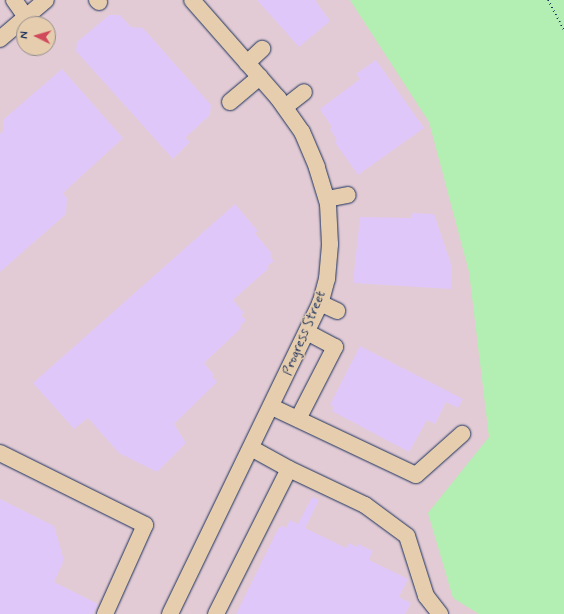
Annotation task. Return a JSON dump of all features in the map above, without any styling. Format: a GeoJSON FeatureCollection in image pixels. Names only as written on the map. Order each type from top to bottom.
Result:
{"type":"FeatureCollection","features":[{"type":"Feature","properties":{"kind":"street"},"geometry":{"type":"LineString","coordinates":[[14,0],[25,16]]}},
{"type":"Feature","properties":{"kind":"street"},"geometry":{"type":"LineString","coordinates":[[27,16],[46,0]]}},
{"type":"Feature","properties":{"kind":"street","name":"Progress Street"},"geometry":{"type":"LineString","coordinates":[[170,614],[272,406],[320,303],[327,279],[330,244],[327,199],[317,167],[302,132],[285,107],[260,77],[192,0]]}},
{"type":"Feature","properties":{"kind":"street"},"geometry":{"type":"LineString","coordinates":[[0,39],[16,25]]}},
{"type":"Feature","properties":{"kind":"street"},"geometry":{"type":"LineString","coordinates":[[247,63],[262,49]]}},
{"type":"Feature","properties":{"kind":"street"},"geometry":{"type":"LineString","coordinates":[[230,102],[260,77]]}},
{"type":"Feature","properties":{"kind":"street"},"geometry":{"type":"LineString","coordinates":[[285,107],[304,92]]}},
{"type":"Feature","properties":{"kind":"street"},"geometry":{"type":"LineString","coordinates":[[327,199],[348,195]]}},
{"type":"Feature","properties":{"kind":"street"},"geometry":{"type":"LineString","coordinates":[[320,303],[336,311]]}},
{"type":"Feature","properties":{"kind":"street"},"geometry":{"type":"LineString","coordinates":[[298,419],[334,347],[307,332]]}},
{"type":"Feature","properties":{"kind":"street"},"geometry":{"type":"LineString","coordinates":[[272,406],[416,475],[462,434]]}},
{"type":"Feature","properties":{"kind":"street"},"geometry":{"type":"LineString","coordinates":[[251,448],[289,469],[365,505],[407,536],[426,596],[440,614]]}},
{"type":"Feature","properties":{"kind":"street"},"geometry":{"type":"LineString","coordinates":[[0,453],[145,525],[105,614]]}},
{"type":"Feature","properties":{"kind":"street"},"geometry":{"type":"LineString","coordinates":[[216,614],[289,469]]}},
{"type":"Feature","properties":{"kind":"path"},"geometry":{"type":"LineString","coordinates":[[548,0],[564,30]]}},
{"type":"Feature","properties":{"kind":"shaded area"},"geometry":{"type":"Polygon","coordinates":[[[0,0],[350,0],[429,122],[469,272],[489,438],[428,513],[453,597],[479,614],[0,614],[0,0]]]}},
{"type":"Feature","properties":{"kind":"green space"},"geometry":{"type":"Polygon","coordinates":[[[350,0],[564,0],[564,614],[479,614],[453,598],[428,513],[489,437],[469,272],[429,122],[350,0]]]}},
{"type":"Feature","properties":{"kind":"building"},"geometry":{"type":"Polygon","coordinates":[[[257,0],[315,0],[330,21],[299,47],[257,0]]]}},
{"type":"Feature","properties":{"kind":"building"},"geometry":{"type":"Polygon","coordinates":[[[109,15],[120,15],[131,27],[143,28],[211,105],[210,115],[185,138],[190,142],[173,159],[76,51],[77,42],[109,15]]]}},
{"type":"Feature","properties":{"kind":"building"},"geometry":{"type":"Polygon","coordinates":[[[376,60],[424,128],[358,175],[334,141],[337,140],[330,129],[332,127],[320,109],[360,79],[356,74],[376,60]]]}},
{"type":"Feature","properties":{"kind":"building"},"geometry":{"type":"Polygon","coordinates":[[[62,69],[123,138],[63,193],[67,198],[66,214],[0,272],[0,134],[3,131],[4,119],[62,69]]]}},
{"type":"Feature","properties":{"kind":"building"},"geometry":{"type":"Polygon","coordinates":[[[235,204],[258,231],[255,233],[272,254],[270,256],[274,261],[267,266],[269,268],[233,300],[244,313],[241,315],[246,320],[240,326],[241,328],[204,363],[214,375],[212,376],[217,382],[174,424],[186,443],[157,472],[119,453],[88,418],[74,429],[33,383],[235,204]]]}},
{"type":"Feature","properties":{"kind":"building"},"geometry":{"type":"Polygon","coordinates":[[[412,213],[434,214],[452,267],[451,289],[353,283],[360,217],[412,218],[412,213]]]}},
{"type":"Feature","properties":{"kind":"building"},"geometry":{"type":"Polygon","coordinates":[[[360,346],[463,399],[458,408],[446,402],[435,424],[427,420],[409,452],[332,411],[334,407],[330,405],[360,346]]]}},
{"type":"Feature","properties":{"kind":"building"},"geometry":{"type":"Polygon","coordinates":[[[312,497],[319,500],[305,528],[346,548],[349,543],[357,547],[358,544],[373,551],[369,560],[408,579],[399,597],[411,603],[405,614],[236,614],[278,529],[282,526],[286,528],[290,520],[298,524],[312,497]]]}},
{"type":"Feature","properties":{"kind":"building"},"geometry":{"type":"Polygon","coordinates":[[[0,499],[54,526],[64,560],[54,582],[98,604],[93,614],[0,614],[0,499]]]}}]}
